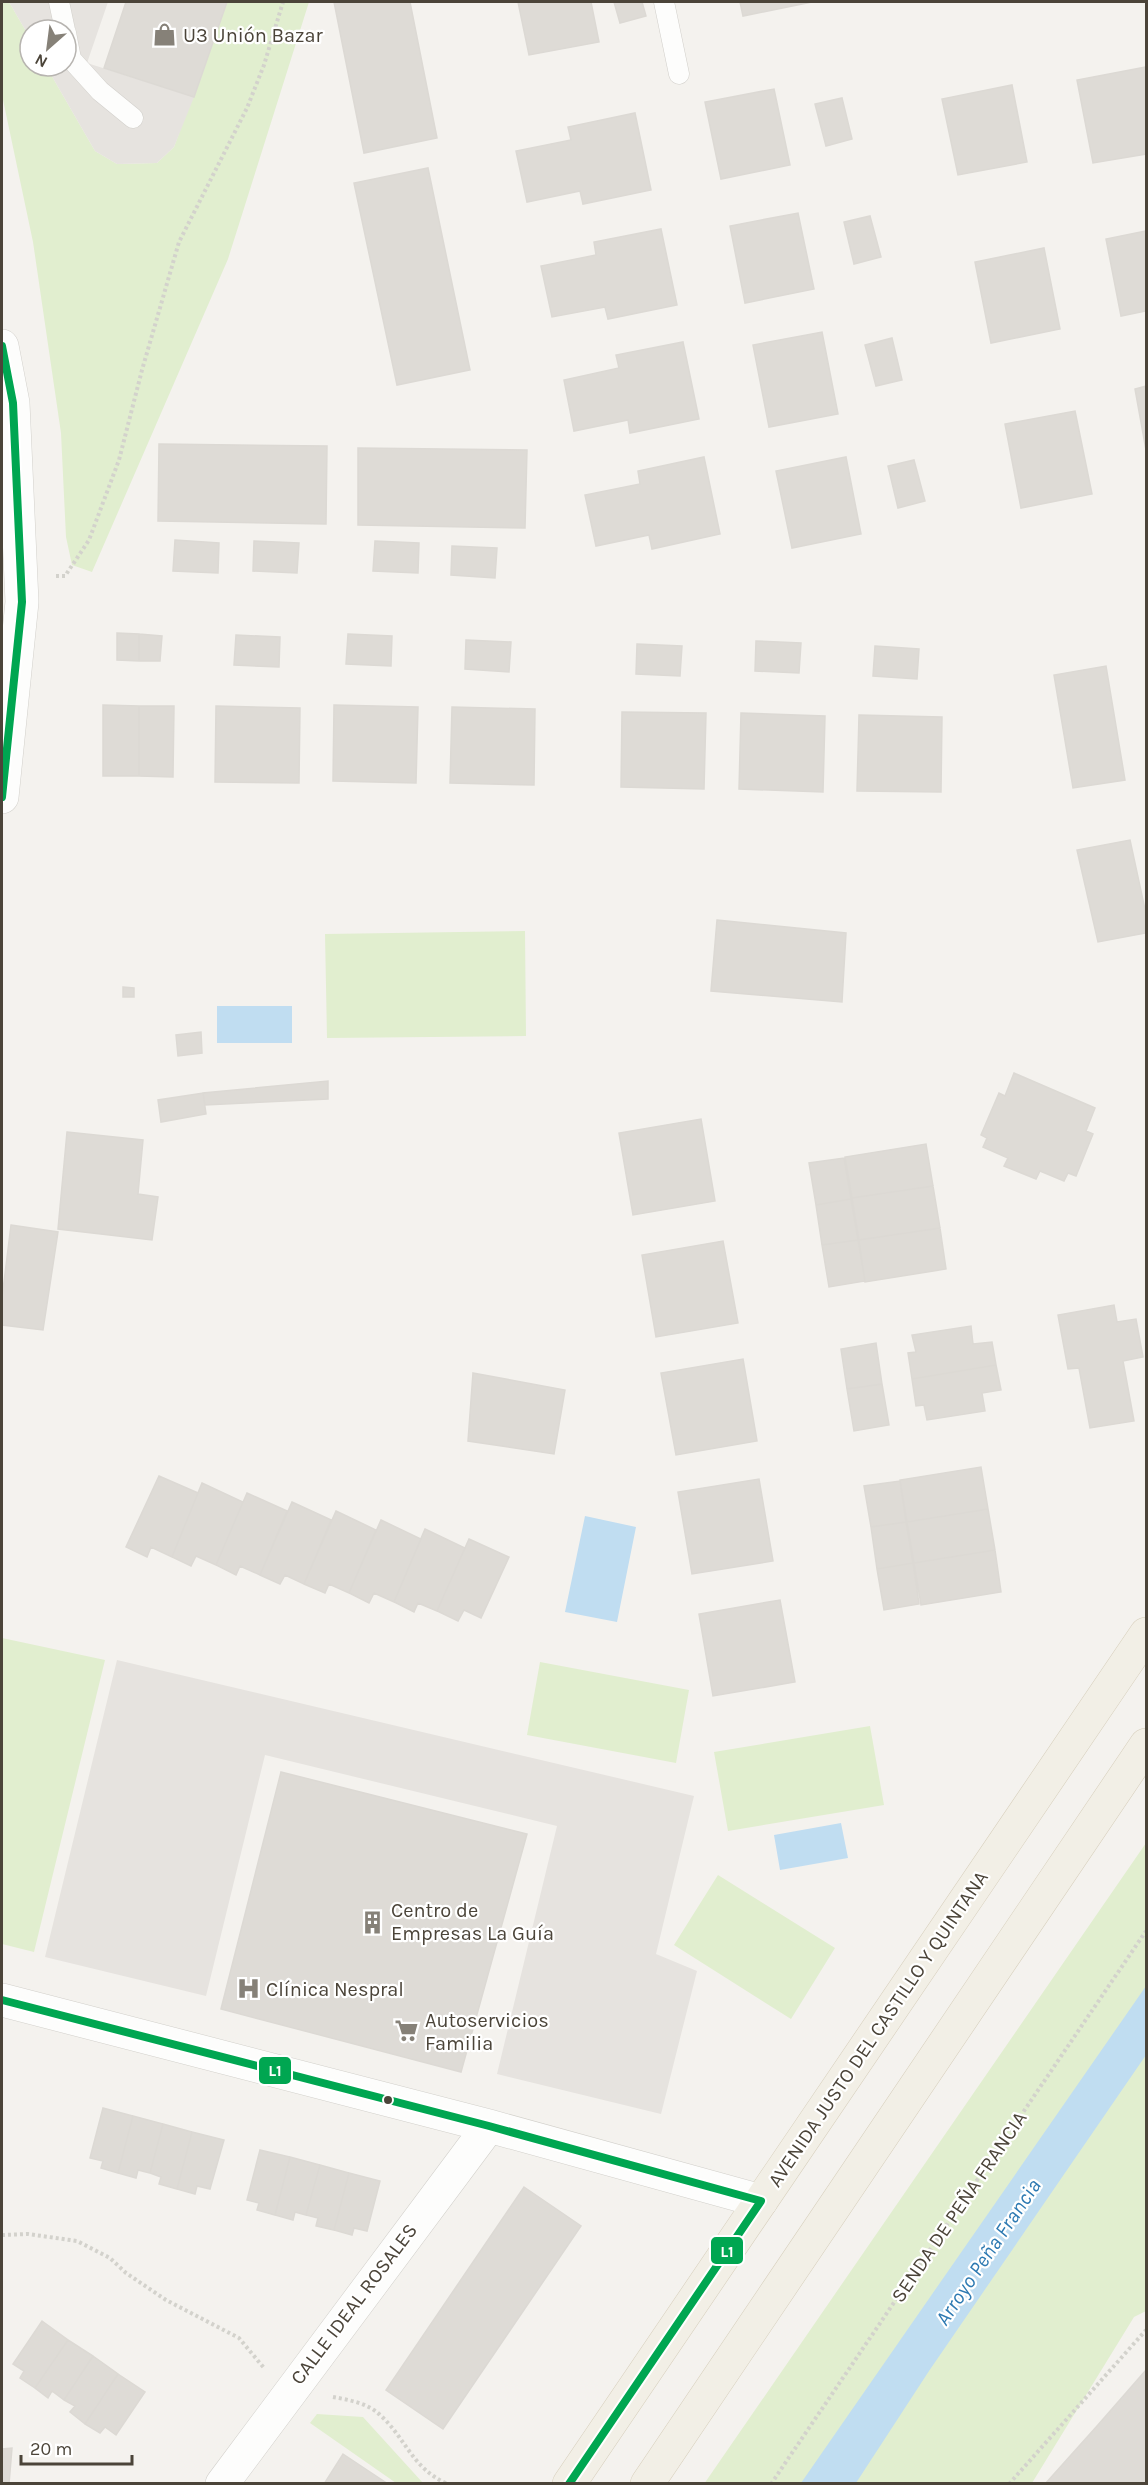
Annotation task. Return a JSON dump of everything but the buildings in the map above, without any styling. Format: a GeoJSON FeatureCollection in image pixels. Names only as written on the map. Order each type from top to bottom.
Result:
{"type":"FeatureCollection","features":[{"type":"Feature","properties":{"kind":"main road","name":"AVENIDA JUSTO DEL CASTILLO Y QUINTANA"},"geometry":{"type":"LineString","coordinates":[[569,2484],[1146,1634]]}},
{"type":"Feature","properties":{"kind":"main road"},"geometry":{"type":"LineString","coordinates":[[647,2484],[1146,1745]]}},
{"type":"Feature","properties":{"kind":"street"},"geometry":{"type":"LineString","coordinates":[[2,346],[12,403],[21,602],[2,797]]}},
{"type":"Feature","properties":{"kind":"street"},"geometry":{"type":"LineString","coordinates":[[2,2000],[489,2126],[761,2201]]}},
{"type":"Feature","properties":{"kind":"street","name":"CALLE IDEAL ROSALES"},"geometry":{"type":"LineString","coordinates":[[222,2484],[292,2387],[489,2126]]}},
{"type":"Feature","properties":{"kind":"lane"},"geometry":{"type":"LineString","coordinates":[[59,2],[63,18]]}},
{"type":"Feature","properties":{"kind":"lane"},"geometry":{"type":"LineString","coordinates":[[664,2],[679,74]]}},
{"type":"Feature","properties":{"kind":"lane"},"geometry":{"type":"LineString","coordinates":[[78,68],[100,91],[133,118]]}},
{"type":"Feature","properties":{"kind":"path"},"geometry":{"type":"LineString","coordinates":[[20,579],[65,576],[89,540],[119,460],[179,242],[247,108],[264,65],[283,2]]}},
{"type":"Feature","properties":{"kind":"path","name":"SENDA DE PEÑA FRANCIA"},"geometry":{"type":"LineString","coordinates":[[771,2484],[1146,1931]]}},
{"type":"Feature","properties":{"kind":"path"},"geometry":{"type":"LineString","coordinates":[[2,2235],[28,2234],[77,2241],[110,2258],[126,2273],[166,2300],[239,2338],[267,2372],[292,2387],[357,2402],[380,2414],[426,2472],[448,2484]]}},
{"type":"Feature","properties":{"kind":"path"},"geometry":{"type":"LineString","coordinates":[[1009,2484],[1146,2330]]}},
{"type":"Feature","properties":{"kind":"green space"},"geometry":{"type":"Polygon","coordinates":[[[2,2],[9,2],[18,18],[18,78],[53,78],[95,151],[117,164],[157,163],[174,147],[227,2],[309,2],[228,259],[92,572],[72,565],[66,537],[61,433],[33,242],[2,95],[2,2]]]}},
{"type":"Feature","properties":{"kind":"green space"},"geometry":{"type":"Polygon","coordinates":[[[525,931],[526,1036],[327,1038],[325,934],[525,931]]]}},
{"type":"Feature","properties":{"kind":"green space"},"geometry":{"type":"Polygon","coordinates":[[[2,1638],[105,1660],[34,1952],[2,1944],[2,1638]]]}},
{"type":"Feature","properties":{"kind":"green space"},"geometry":{"type":"Polygon","coordinates":[[[540,1662],[689,1690],[676,1763],[527,1735],[540,1662]]]}},
{"type":"Feature","properties":{"kind":"green space"},"geometry":{"type":"Polygon","coordinates":[[[870,1726],[884,1805],[728,1831],[714,1752],[870,1726]]]}},
{"type":"Feature","properties":{"kind":"green space"},"geometry":{"type":"Polygon","coordinates":[[[1146,1843],[1146,2311],[1134,2317],[1032,2483],[704,2484],[1146,1843]]]}},
{"type":"Feature","properties":{"kind":"green space"},"geometry":{"type":"Polygon","coordinates":[[[718,1875],[835,1948],[791,2019],[674,1945],[718,1875]]]}},
{"type":"Feature","properties":{"kind":"green space"},"geometry":{"type":"Polygon","coordinates":[[[317,2414],[363,2417],[423,2483],[396,2483],[310,2423],[317,2414]]]}},
{"type":"Feature","properties":{"kind":"shaded area"},"geometry":{"type":"Polygon","coordinates":[[[9,2],[108,2],[87,63],[194,97],[174,147],[157,163],[117,164],[95,151],[53,78],[78,78],[78,18],[18,18],[9,2]]]}},
{"type":"Feature","properties":{"kind":"shaded area"},"geometry":{"type":"Polygon","coordinates":[[[117,1660],[694,1796],[656,1954],[697,1971],[661,2114],[497,2074],[557,1826],[265,1755],[206,1996],[45,1957],[117,1660]]]}},
{"type":"Feature","properties":{"kind":"water"},"geometry":{"type":"Polygon","coordinates":[[[217,1006],[292,1006],[292,1043],[217,1043],[217,1006]]]}},
{"type":"Feature","properties":{"kind":"water"},"geometry":{"type":"Polygon","coordinates":[[[585,1516],[636,1527],[617,1622],[565,1612],[585,1516]]]}},
{"type":"Feature","properties":{"kind":"water"},"geometry":{"type":"Polygon","coordinates":[[[841,1823],[848,1858],[780,1870],[774,1835],[841,1823]]]}},
{"type":"Feature","properties":{"kind":"water","name":"Arroyo Peña Francia"},"geometry":{"type":"Polygon","coordinates":[[[1146,1986],[1146,2055],[929,2371],[856,2483],[801,2483],[1146,1986]]]}},
{"type":"Feature","properties":{"kind":"transit line","name":"L1"},"geometry":{"type":"LineString","coordinates":[[2,346],[13,403],[22,602],[2,797]]}},
{"type":"Feature","properties":{"kind":"transit line","name":"L1"},"geometry":{"type":"LineString","coordinates":[[2,2000],[489,2126],[761,2201],[569,2484]]}},
{"type":"Feature","properties":{"kind":"place","name":"U3 Unión Bazar"},"geometry":{"type":"Point","coordinates":[165,35]}},
{"type":"Feature","properties":{"kind":"place","name":"Centro de Empresas La Guía"},"geometry":{"type":"Point","coordinates":[373,1922]}},
{"type":"Feature","properties":{"kind":"place","name":"Clínica Nespral"},"geometry":{"type":"Point","coordinates":[248,1989]}},
{"type":"Feature","properties":{"kind":"place","name":"Autoservicios Familia"},"geometry":{"type":"Point","coordinates":[407,2031]}}]}
